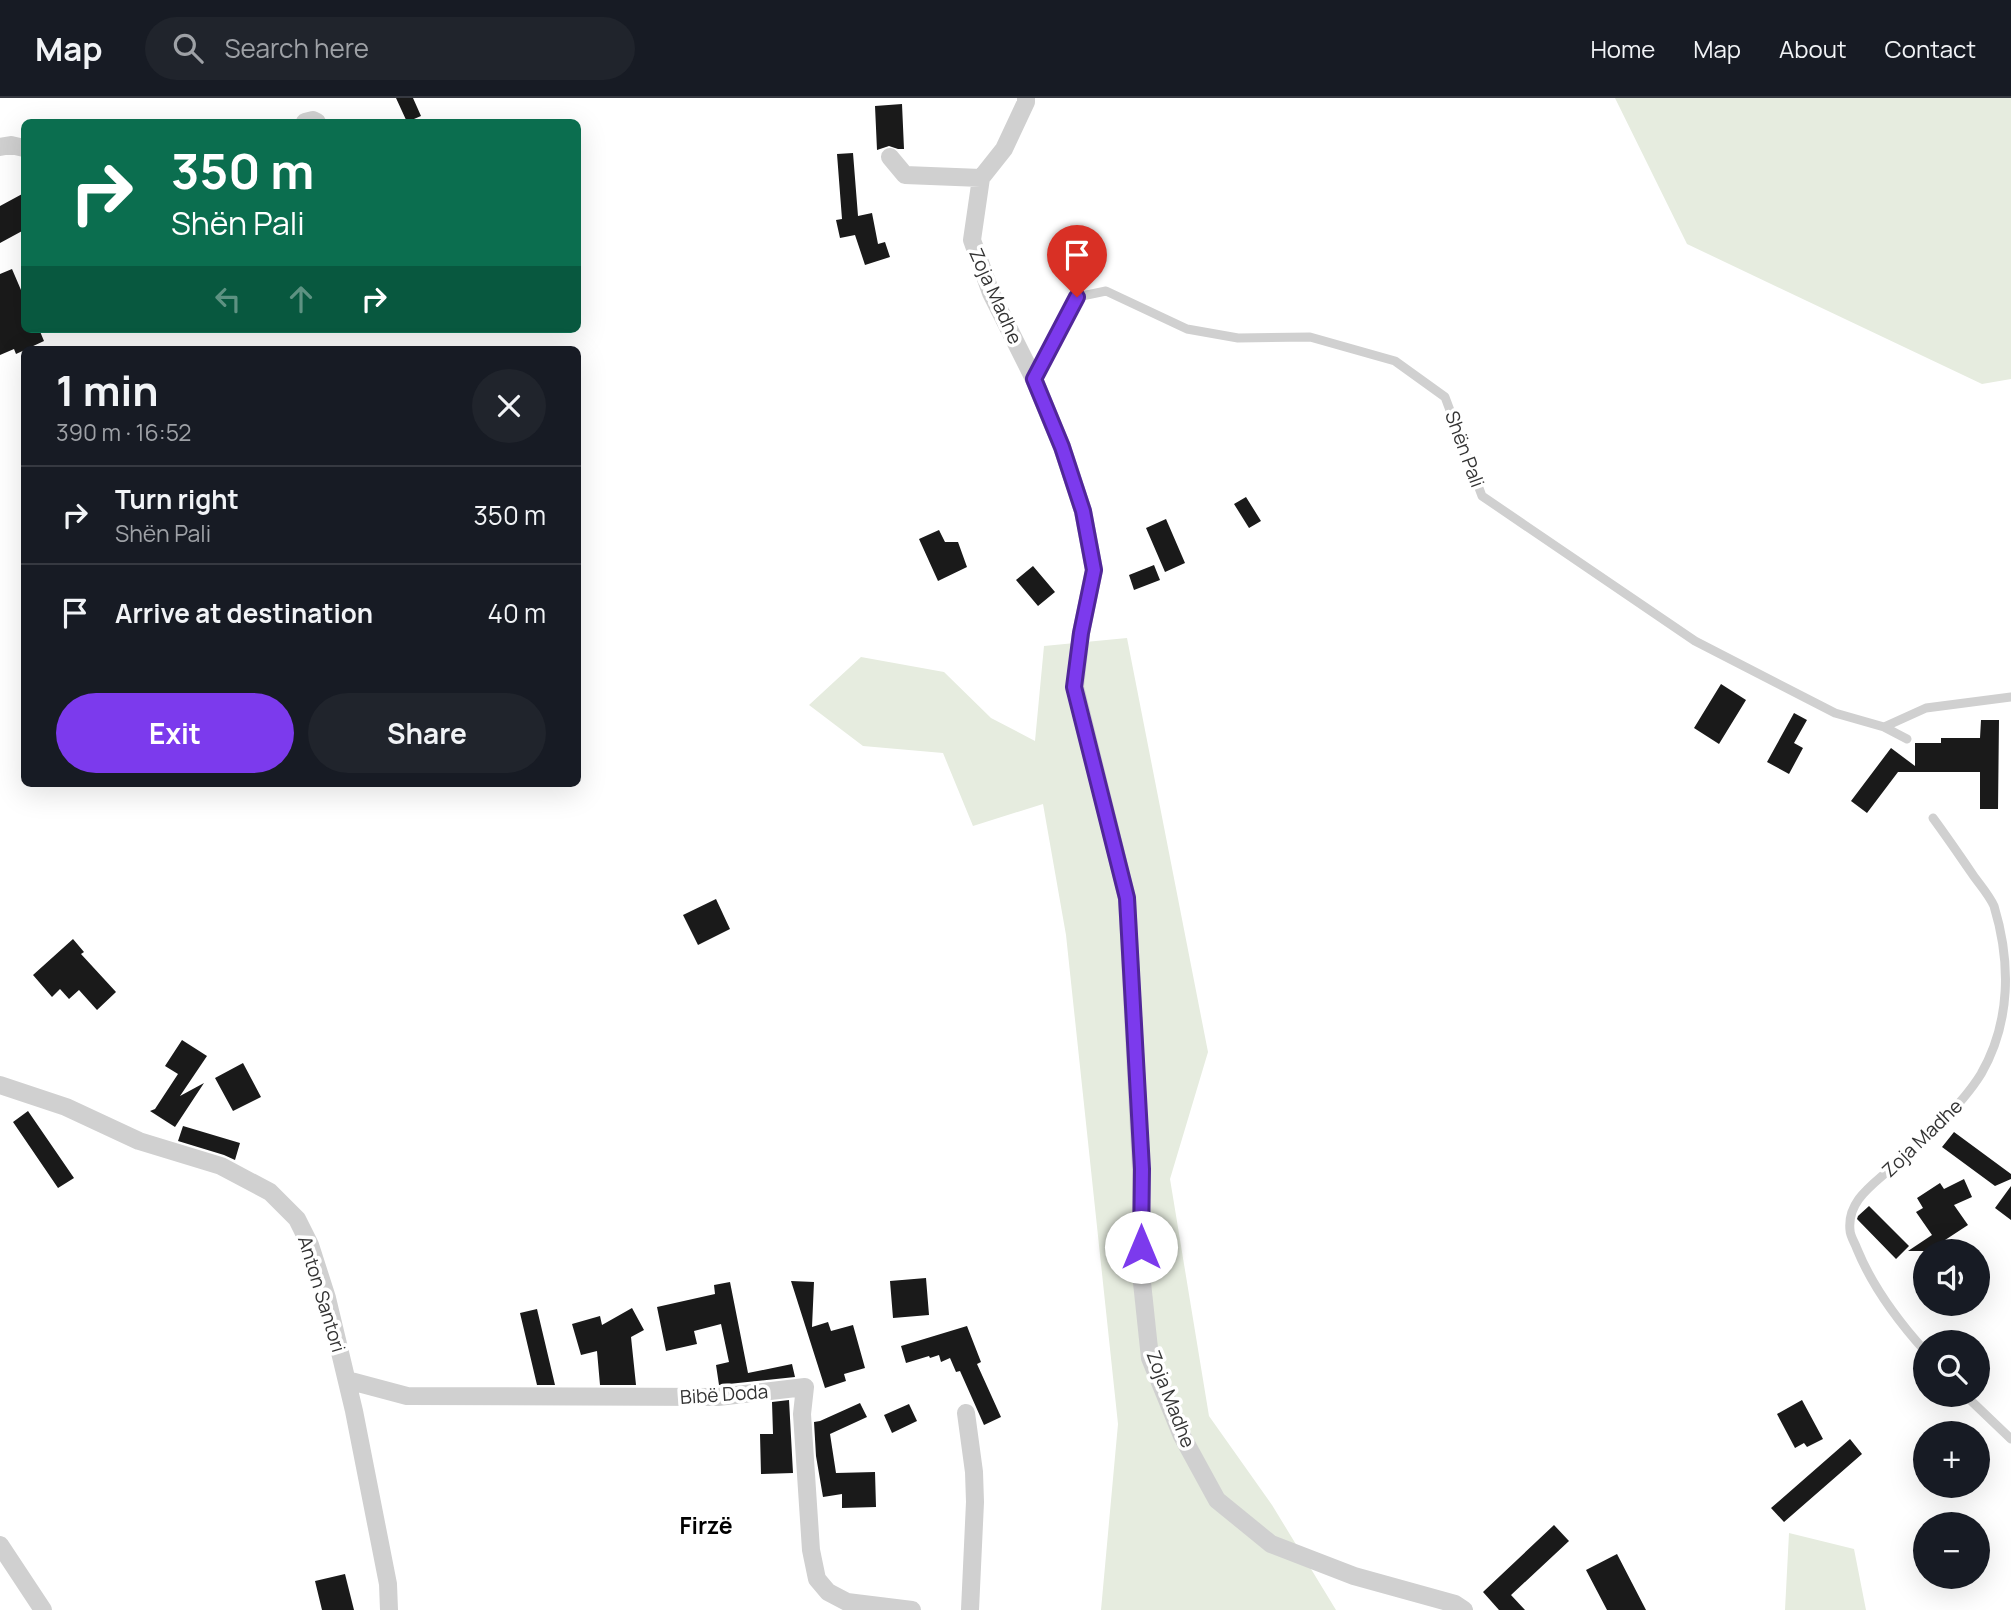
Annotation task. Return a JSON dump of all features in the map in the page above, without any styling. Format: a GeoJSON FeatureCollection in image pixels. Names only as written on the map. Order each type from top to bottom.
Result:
{"type":"FeatureCollection","features":[{"type":"Feature","properties":{"kind":"street"},"geometry":{"type":"LineString","coordinates":[[890,157],[905,175],[981,178],[1004,149],[1026,98]]}},
{"type":"Feature","properties":{"kind":"street"},"geometry":{"type":"LineString","coordinates":[[0,147],[11,145],[21,147]]}},
{"type":"Feature","properties":{"kind":"street","name":"Zoja Madhe"},"geometry":{"type":"LineString","coordinates":[[981,178],[972,240],[991,293],[1034,379],[1062,447],[1083,511],[1094,570],[1081,633],[1074,687],[1127,898],[1142,1169],[1141,1273],[1150,1358],[1182,1436],[1217,1500],[1271,1544],[1354,1576],[1454,1604],[1464,1610]]}},
{"type":"Feature","properties":{"kind":"street","name":"Anton Santori"},"geometry":{"type":"LineString","coordinates":[[0,1085],[66,1107],[139,1141],[221,1166],[270,1192],[297,1219],[310,1245],[327,1298],[347,1380],[388,1584],[389,1610]]}},
{"type":"Feature","properties":{"kind":"street","name":"Bibë Doda"},"geometry":{"type":"LineString","coordinates":[[347,1380],[407,1396],[718,1397],[805,1387],[802,1414],[811,1550],[817,1579],[828,1592],[847,1602],[912,1610]]}},
{"type":"Feature","properties":{"kind":"street"},"geometry":{"type":"LineString","coordinates":[[965,1413],[974,1472],[975,1502],[970,1610]]}},
{"type":"Feature","properties":{"kind":"street"},"geometry":{"type":"LineString","coordinates":[[0,1545],[43,1610]]}},
{"type":"Feature","properties":{"kind":"lane","name":"Shën Pali"},"geometry":{"type":"LineString","coordinates":[[1034,379],[1077,297],[1106,291],[1186,329],[1238,338],[1310,337],[1395,361],[1446,397],[1482,496],[1695,642],[1835,713],[1884,727],[1907,739]]}},
{"type":"Feature","properties":{"kind":"lane"},"geometry":{"type":"LineString","coordinates":[[1884,727],[1926,708],[2011,697]]}},
{"type":"Feature","properties":{"kind":"lane","name":"Zoja Madhe"},"geometry":{"type":"LineString","coordinates":[[1913,1336],[1880,1296],[1862,1262],[1850,1231],[1853,1206],[1860,1196],[1958,1105],[1982,1073],[1997,1042],[2010,994],[2010,958],[1993,905],[1933,818]]}},
{"type":"Feature","properties":{"kind":"lane"},"geometry":{"type":"LineString","coordinates":[[1978,1407],[2011,1439]]}},
{"type":"Feature","properties":{"kind":"shaded area"},"geometry":{"type":"Polygon","coordinates":[[[1615,98],[2011,98],[2011,379],[1982,384],[1687,244],[1615,98]]]}},
{"type":"Feature","properties":{"kind":"shaded area"},"geometry":{"type":"Polygon","coordinates":[[[1127,638],[1208,1052],[1170,1179],[1209,1416],[1272,1505],[1336,1610],[1101,1610],[1118,1424],[1066,935],[1043,804],[973,826],[943,753],[863,746],[809,705],[861,657],[944,672],[991,718],[1035,741],[1044,646],[1127,638]]]}},
{"type":"Feature","properties":{"kind":"shaded area"},"geometry":{"type":"Polygon","coordinates":[[[1789,1533],[1854,1549],[1866,1610],[1785,1610],[1789,1533]]]}},
{"type":"Feature","properties":{"kind":"building"},"geometry":{"type":"Polygon","coordinates":[[[396,98],[413,98],[421,116],[406,119],[396,98]]]}},
{"type":"Feature","properties":{"kind":"building"},"geometry":{"type":"Polygon","coordinates":[[[902,104],[904,149],[889,146],[877,150],[875,106],[902,104]]]}},
{"type":"Feature","properties":{"kind":"building"},"geometry":{"type":"Polygon","coordinates":[[[853,153],[858,216],[872,213],[878,244],[885,242],[890,257],[865,265],[855,235],[840,238],[836,220],[842,219],[837,154],[853,153]]]}},
{"type":"Feature","properties":{"kind":"building"},"geometry":{"type":"Polygon","coordinates":[[[21,195],[21,232],[0,243],[0,206],[21,195]]]}},
{"type":"Feature","properties":{"kind":"building"},"geometry":{"type":"Polygon","coordinates":[[[12,269],[21,290],[21,333],[41,333],[44,341],[33,346],[21,346],[21,352],[16,354],[14,349],[0,355],[0,274],[12,269]]]}},
{"type":"Feature","properties":{"kind":"building"},"geometry":{"type":"Polygon","coordinates":[[[1246,497],[1261,521],[1249,528],[1234,504],[1246,497]]]}},
{"type":"Feature","properties":{"kind":"building"},"geometry":{"type":"Polygon","coordinates":[[[1166,519],[1185,563],[1165,572],[1146,528],[1166,519]]]}},
{"type":"Feature","properties":{"kind":"building"},"geometry":{"type":"Polygon","coordinates":[[[939,530],[945,542],[958,542],[967,567],[938,581],[919,539],[939,530]]]}},
{"type":"Feature","properties":{"kind":"building"},"geometry":{"type":"Polygon","coordinates":[[[1154,565],[1160,580],[1134,590],[1129,575],[1154,565]]]}},
{"type":"Feature","properties":{"kind":"building"},"geometry":{"type":"Polygon","coordinates":[[[1033,566],[1055,592],[1038,606],[1016,580],[1033,566]]]}},
{"type":"Feature","properties":{"kind":"building"},"geometry":{"type":"Polygon","coordinates":[[[1721,684],[1746,700],[1719,744],[1694,728],[1721,684]]]}},
{"type":"Feature","properties":{"kind":"building"},"geometry":{"type":"Polygon","coordinates":[[[1794,713],[1807,720],[1794,743],[1803,748],[1789,774],[1767,762],[1794,713]]]}},
{"type":"Feature","properties":{"kind":"building"},"geometry":{"type":"Polygon","coordinates":[[[1981,720],[1999,720],[1998,809],[1980,809],[1980,772],[1898,772],[1867,813],[1851,801],[1891,748],[1915,766],[1915,743],[1941,743],[1941,738],[1980,738],[1981,720]]]}},
{"type":"Feature","properties":{"kind":"building"},"geometry":{"type":"Polygon","coordinates":[[[716,899],[730,929],[698,945],[683,915],[716,899]]]}},
{"type":"Feature","properties":{"kind":"building"},"geometry":{"type":"Polygon","coordinates":[[[73,939],[84,952],[81,954],[116,992],[97,1010],[79,990],[69,999],[60,989],[52,997],[33,975],[73,939]]]}},
{"type":"Feature","properties":{"kind":"building"},"geometry":{"type":"Polygon","coordinates":[[[182,1040],[207,1056],[180,1096],[204,1083],[175,1127],[150,1111],[155,1109],[178,1074],[165,1066],[182,1040]]]}},
{"type":"Feature","properties":{"kind":"building"},"geometry":{"type":"Polygon","coordinates":[[[243,1063],[261,1097],[233,1111],[215,1078],[243,1063]]]}},
{"type":"Feature","properties":{"kind":"building"},"geometry":{"type":"Polygon","coordinates":[[[28,1111],[74,1178],[58,1188],[13,1122],[28,1111]]]}},
{"type":"Feature","properties":{"kind":"building"},"geometry":{"type":"Polygon","coordinates":[[[183,1126],[240,1143],[235,1160],[178,1141],[183,1126]]]}},
{"type":"Feature","properties":{"kind":"building"},"geometry":{"type":"Polygon","coordinates":[[[1954,1132],[2011,1174],[2011,1179],[1995,1186],[1942,1147],[1954,1132]]]}},
{"type":"Feature","properties":{"kind":"building"},"geometry":{"type":"Polygon","coordinates":[[[1964,1179],[1972,1197],[1954,1205],[1968,1225],[1947,1239],[1926,1239],[1932,1235],[1916,1212],[1923,1208],[1917,1198],[1940,1183],[1944,1189],[1964,1179]]]}},
{"type":"Feature","properties":{"kind":"building"},"geometry":{"type":"Polygon","coordinates":[[[2011,1186],[2011,1220],[1995,1208],[2011,1186]]]}},
{"type":"Feature","properties":{"kind":"building"},"geometry":{"type":"Polygon","coordinates":[[[1869,1206],[1909,1246],[1896,1259],[1857,1219],[1869,1206]]]}},
{"type":"Feature","properties":{"kind":"building"},"geometry":{"type":"Polygon","coordinates":[[[926,1278],[929,1315],[893,1318],[890,1281],[926,1278]]]}},
{"type":"Feature","properties":{"kind":"building"},"geometry":{"type":"Polygon","coordinates":[[[791,1281],[814,1282],[812,1327],[828,1322],[831,1331],[853,1325],[865,1368],[844,1374],[846,1381],[825,1388],[791,1281]]]}},
{"type":"Feature","properties":{"kind":"building"},"geometry":{"type":"Polygon","coordinates":[[[730,1282],[748,1373],[792,1364],[795,1377],[719,1385],[716,1365],[729,1362],[721,1324],[694,1331],[697,1344],[666,1351],[657,1307],[715,1294],[714,1285],[730,1282]]]}},
{"type":"Feature","properties":{"kind":"building"},"geometry":{"type":"Polygon","coordinates":[[[632,1308],[644,1330],[631,1337],[636,1385],[600,1385],[597,1351],[581,1355],[572,1324],[600,1316],[602,1325],[632,1308]]]}},
{"type":"Feature","properties":{"kind":"building"},"geometry":{"type":"Polygon","coordinates":[[[537,1309],[555,1385],[537,1385],[520,1313],[537,1309]]]}},
{"type":"Feature","properties":{"kind":"building"},"geometry":{"type":"Polygon","coordinates":[[[967,1326],[981,1362],[977,1364],[1001,1417],[984,1425],[960,1371],[956,1372],[950,1358],[941,1362],[939,1355],[929,1356],[906,1363],[901,1346],[967,1326]]]}},
{"type":"Feature","properties":{"kind":"building"},"geometry":{"type":"Polygon","coordinates":[[[789,1400],[793,1473],[761,1474],[760,1434],[773,1434],[772,1402],[789,1400]]]}},
{"type":"Feature","properties":{"kind":"building"},"geometry":{"type":"Polygon","coordinates":[[[1802,1400],[1823,1439],[1807,1447],[1804,1443],[1795,1448],[1777,1414],[1802,1400]]]}},
{"type":"Feature","properties":{"kind":"building"},"geometry":{"type":"Polygon","coordinates":[[[860,1403],[867,1417],[830,1434],[836,1473],[875,1472],[876,1507],[842,1508],[842,1494],[823,1497],[814,1422],[860,1403]]]}},
{"type":"Feature","properties":{"kind":"building"},"geometry":{"type":"Polygon","coordinates":[[[909,1404],[917,1421],[892,1433],[884,1415],[909,1404]]]}},
{"type":"Feature","properties":{"kind":"building"},"geometry":{"type":"Polygon","coordinates":[[[1850,1439],[1862,1454],[1784,1522],[1771,1508],[1850,1439]]]}},
{"type":"Feature","properties":{"kind":"building"},"geometry":{"type":"Polygon","coordinates":[[[1554,1525],[1569,1541],[1511,1595],[1525,1610],[1499,1610],[1483,1592],[1554,1525]]]}},
{"type":"Feature","properties":{"kind":"building"},"geometry":{"type":"Polygon","coordinates":[[[1617,1554],[1646,1610],[1607,1610],[1586,1570],[1617,1554]]]}},
{"type":"Feature","properties":{"kind":"building"},"geometry":{"type":"Polygon","coordinates":[[[345,1574],[354,1610],[322,1610],[315,1581],[345,1574]]]}},
{"type":"Feature","properties":{"kind":"district","name":"Firzë"},"geometry":{"type":"Point","coordinates":[706,1525]}},
{"type":"Feature","properties":{"kind":"route"},"geometry":{"type":"LineString","coordinates":[[1077,297],[1034,379],[1062,447],[1083,511],[1094,570],[1081,633],[1074,687],[1127,898],[1142,1169],[1141,1247]]}}]}
